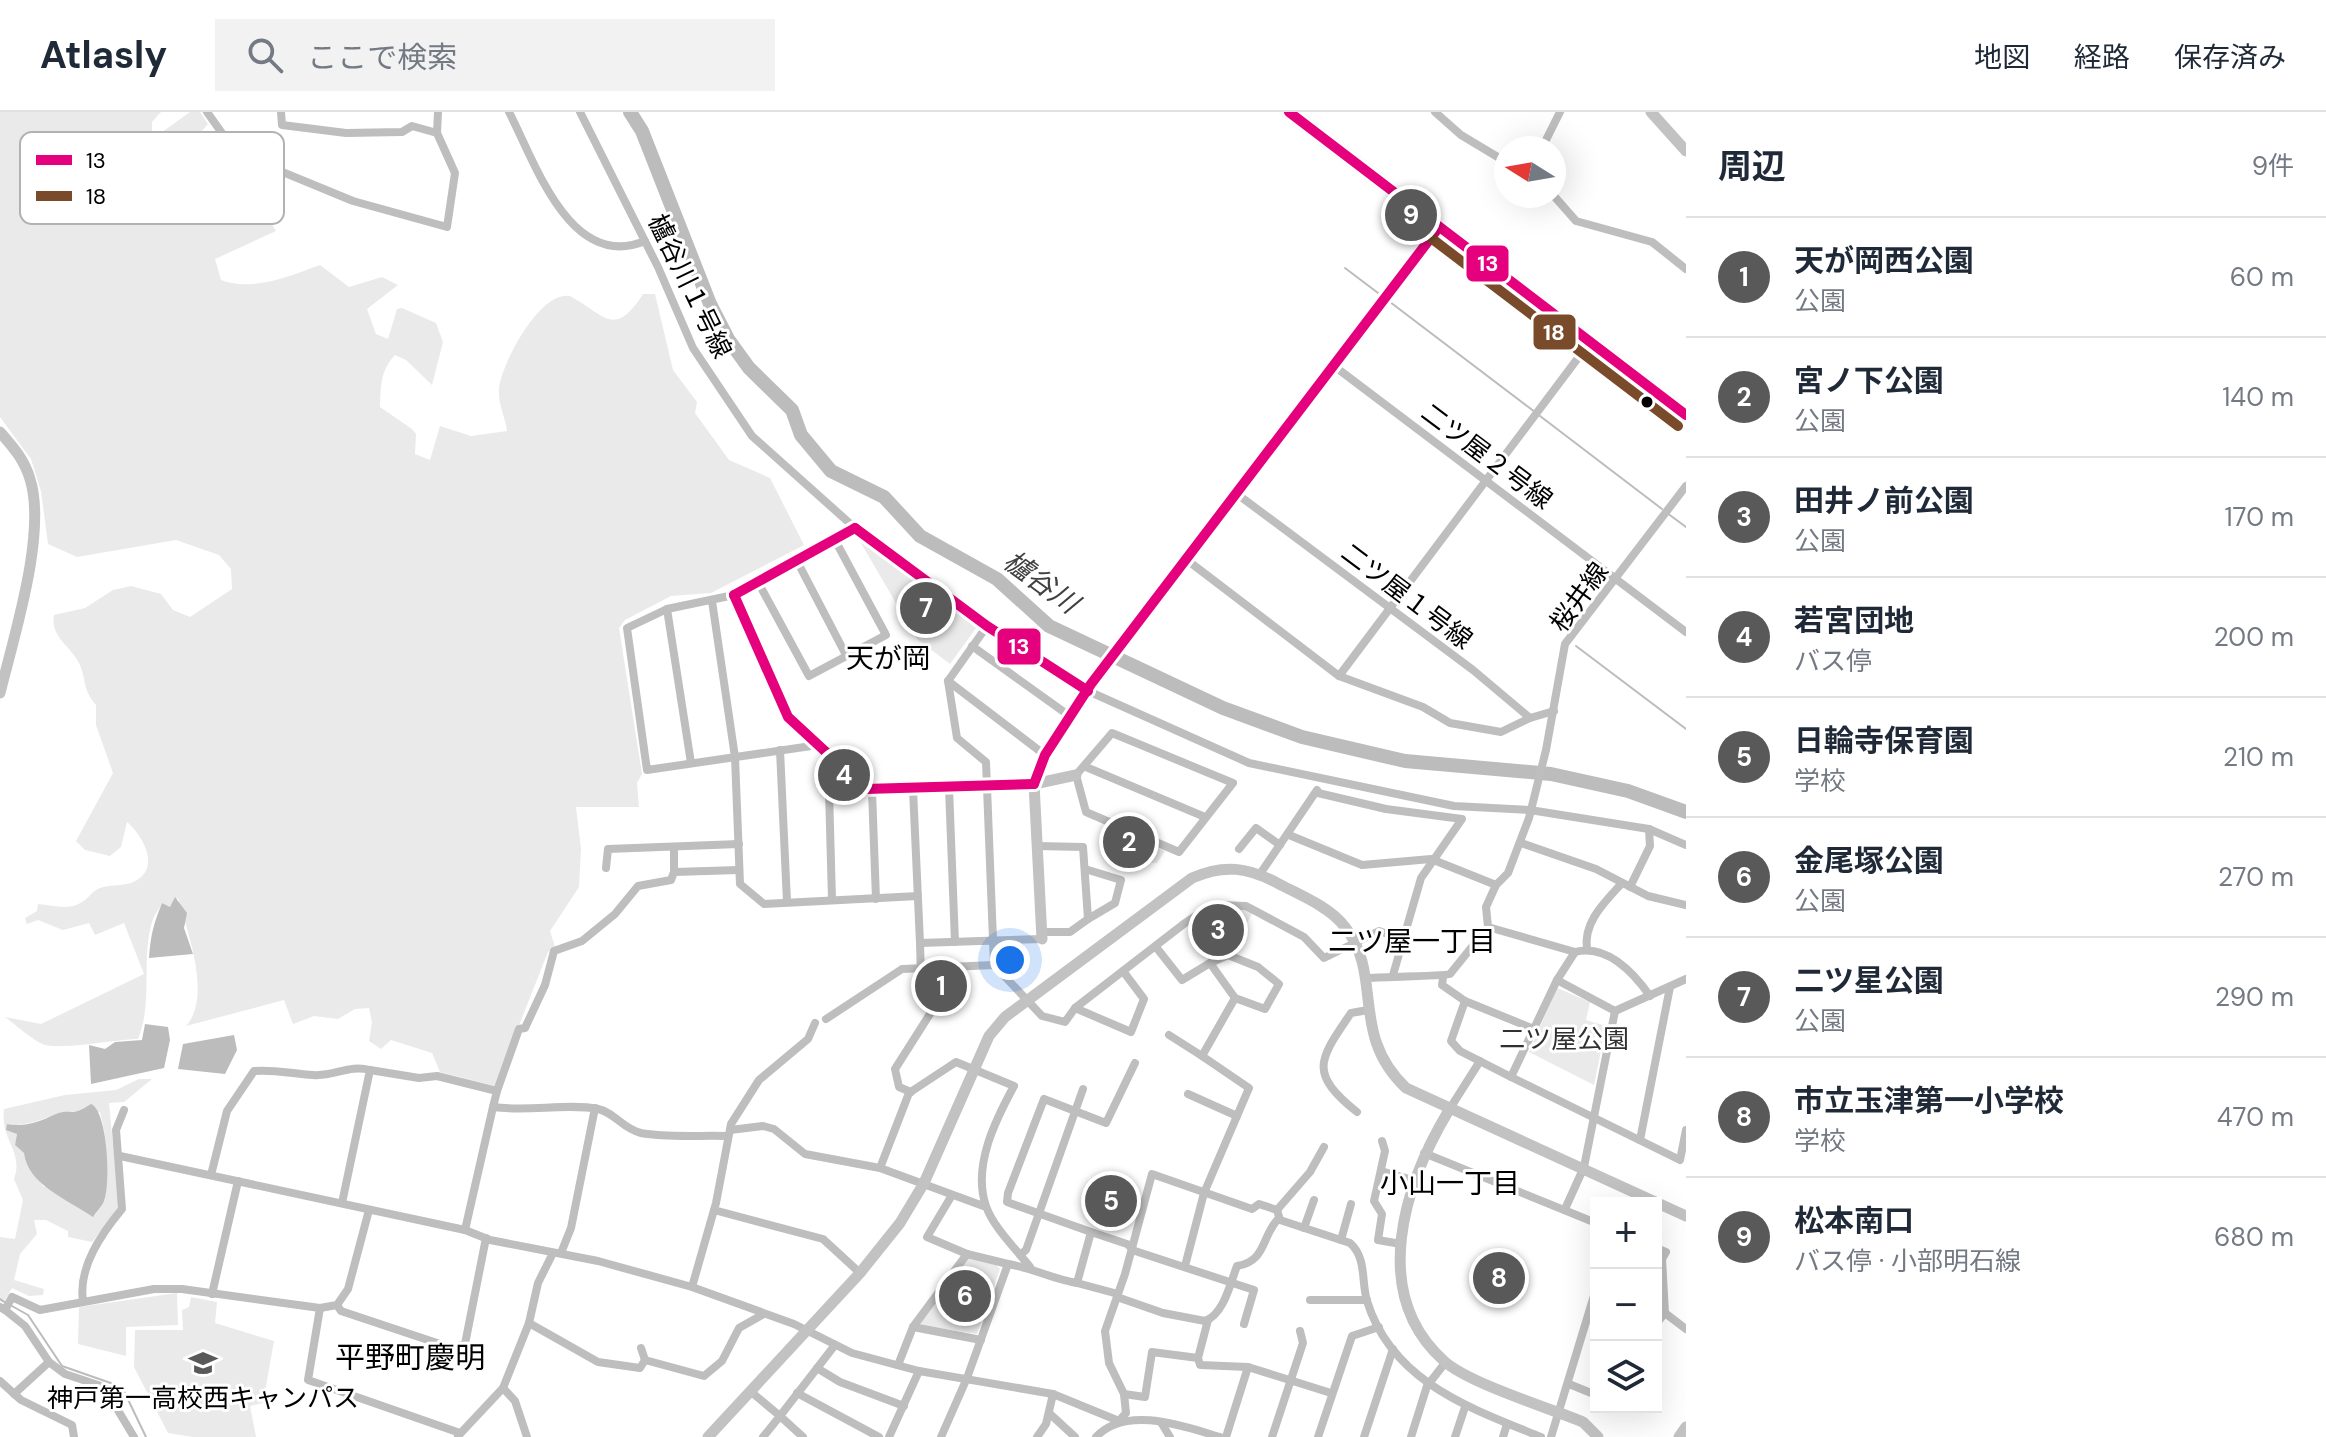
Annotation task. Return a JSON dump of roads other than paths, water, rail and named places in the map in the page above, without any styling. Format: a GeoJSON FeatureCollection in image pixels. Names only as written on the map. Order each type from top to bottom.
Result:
{"type":"FeatureCollection","features":[{"type":"Feature","properties":{"kind":"main road"},"geometry":{"type":"LineString","coordinates":[[1294,113],[1686,415]]}},
{"type":"Feature","properties":{"kind":"street"},"geometry":{"type":"LineString","coordinates":[[207,112],[221,132]]}},
{"type":"Feature","properties":{"kind":"street"},"geometry":{"type":"LineString","coordinates":[[281,112],[282,125],[308,131],[402,132],[412,126],[437,133]]}},
{"type":"Feature","properties":{"kind":"street"},"geometry":{"type":"LineString","coordinates":[[284,173],[353,201],[447,227],[455,173],[437,133],[438,112]]}},
{"type":"Feature","properties":{"kind":"street"},"geometry":{"type":"LineString","coordinates":[[509,112],[561,214],[592,240],[631,247],[645,241]]}},
{"type":"Feature","properties":{"kind":"street","name":"櫨谷川１号線"},"geometry":{"type":"LineString","coordinates":[[580,112],[645,241],[693,348],[752,436],[855,528],[987,626],[1090,688],[1249,763],[1454,806],[1531,807],[1649,829],[1686,845]]}},
{"type":"Feature","properties":{"kind":"street"},"geometry":{"type":"LineString","coordinates":[[1548,136],[1560,112]]}},
{"type":"Feature","properties":{"kind":"street"},"geometry":{"type":"LineString","coordinates":[[1651,112],[1686,151]]}},
{"type":"Feature","properties":{"kind":"street"},"geometry":{"type":"LineString","coordinates":[[1436,113],[1461,135],[1494,155]]}},
{"type":"Feature","properties":{"kind":"street"},"geometry":{"type":"LineString","coordinates":[[1565,208],[1576,221],[1652,242],[1686,269]]}},
{"type":"Feature","properties":{"kind":"street"},"geometry":{"type":"LineString","coordinates":[[1042,935],[1034,784],[1045,755],[1090,688],[1439,227]]}},
{"type":"Feature","properties":{"kind":"street"},"geometry":{"type":"LineString","coordinates":[[1339,676],[1590,342]]}},
{"type":"Feature","properties":{"kind":"street","name":"二ツ屋２号線"},"geometry":{"type":"LineString","coordinates":[[1334,366],[1686,632]]}},
{"type":"Feature","properties":{"kind":"street"},"geometry":{"type":"LineString","coordinates":[[0,432],[22,457],[31,481],[37,523],[0,693]]}},
{"type":"Feature","properties":{"kind":"street","name":"桜井線"},"geometry":{"type":"LineString","coordinates":[[1488,927],[1486,907],[1496,885],[1508,873],[1521,843],[1531,807],[1546,750],[1565,644],[1686,486]]}},
{"type":"Feature","properties":{"kind":"street","name":"二ツ屋１号線"},"geometry":{"type":"LineString","coordinates":[[1237,494],[1530,718]]}},
{"type":"Feature","properties":{"kind":"street"},"geometry":{"type":"LineString","coordinates":[[818,745],[647,770],[627,628],[667,609],[734,595],[855,528]]}},
{"type":"Feature","properties":{"kind":"street"},"geometry":{"type":"LineString","coordinates":[[758,582],[809,676],[886,635],[835,540]]}},
{"type":"Feature","properties":{"kind":"street"},"geometry":{"type":"LineString","coordinates":[[1187,560],[1339,676],[1423,707],[1450,723],[1501,732],[1554,711]]}},
{"type":"Feature","properties":{"kind":"street"},"geometry":{"type":"LineString","coordinates":[[797,561],[846,655]]}},
{"type":"Feature","properties":{"kind":"street"},"geometry":{"type":"LineString","coordinates":[[734,595],[788,717],[872,791],[1034,784],[1081,771],[1112,733],[1233,783],[1179,852],[1086,812],[1081,771]]}},
{"type":"Feature","properties":{"kind":"street"},"geometry":{"type":"LineString","coordinates":[[712,601],[735,757],[740,884],[764,904],[918,896]]}},
{"type":"Feature","properties":{"kind":"street"},"geometry":{"type":"LineString","coordinates":[[667,609],[691,763]]}},
{"type":"Feature","properties":{"kind":"street"},"geometry":{"type":"LineString","coordinates":[[987,626],[948,681],[957,738],[986,762],[994,965],[1042,1016],[1065,1022],[1075,1008],[1207,908],[1232,904],[1246,906],[1304,937],[1324,958],[1379,931],[1403,939]]}},
{"type":"Feature","properties":{"kind":"street"},"geometry":{"type":"LineString","coordinates":[[972,646],[1071,717]]}},
{"type":"Feature","properties":{"kind":"street"},"geometry":{"type":"LineString","coordinates":[[948,681],[1045,755]]}},
{"type":"Feature","properties":{"kind":"street"},"geometry":{"type":"LineString","coordinates":[[780,750],[787,902]]}},
{"type":"Feature","properties":{"kind":"street"},"geometry":{"type":"LineString","coordinates":[[828,755],[832,899]]}},
{"type":"Feature","properties":{"kind":"street"},"geometry":{"type":"LineString","coordinates":[[1081,771],[1205,817]]}},
{"type":"Feature","properties":{"kind":"street"},"geometry":{"type":"LineString","coordinates":[[1260,874],[1318,793],[1316,779]]}},
{"type":"Feature","properties":{"kind":"street"},"geometry":{"type":"LineString","coordinates":[[949,788],[955,942]]}},
{"type":"Feature","properties":{"kind":"street"},"geometry":{"type":"LineString","coordinates":[[911,1092],[899,1087],[895,1069],[935,1006],[920,969],[913,789]]}},
{"type":"Feature","properties":{"kind":"street"},"geometry":{"type":"LineString","coordinates":[[872,791],[876,899]]}},
{"type":"Feature","properties":{"kind":"street"},"geometry":{"type":"LineString","coordinates":[[1318,793],[1386,809],[1462,819],[1431,859],[1421,878],[1418,900],[1393,975]]}},
{"type":"Feature","properties":{"kind":"street"},"geometry":{"type":"LineString","coordinates":[[1239,849],[1256,828],[1280,845]]}},
{"type":"Feature","properties":{"kind":"street"},"geometry":{"type":"LineString","coordinates":[[1587,949],[1585,939],[1594,916],[1626,885],[1650,846],[1649,829]]}},
{"type":"Feature","properties":{"kind":"street"},"geometry":{"type":"LineString","coordinates":[[1289,835],[1362,865],[1431,859],[1496,885]]}},
{"type":"Feature","properties":{"kind":"street"},"geometry":{"type":"LineString","coordinates":[[1521,843],[1686,905]]}},
{"type":"Feature","properties":{"kind":"street"},"geometry":{"type":"LineString","coordinates":[[606,868],[608,849],[739,844]]}},
{"type":"Feature","properties":{"kind":"street"},"geometry":{"type":"LineString","coordinates":[[1037,846],[1083,847],[1088,919]]}},
{"type":"Feature","properties":{"kind":"street"},"geometry":{"type":"LineString","coordinates":[[465,1230],[497,1091],[519,1029],[525,1028],[545,985],[554,951],[582,941],[615,914],[638,886],[671,880],[674,848]]}},
{"type":"Feature","properties":{"kind":"street"},"geometry":{"type":"LineString","coordinates":[[708,1437],[860,1273],[900,1223],[924,1183],[989,1036],[1028,999],[1192,878],[1221,868],[1260,874],[1333,915],[1355,943],[1376,1046],[1391,1074],[1406,1088],[1686,1216]]}},
{"type":"Feature","properties":{"kind":"street"},"geometry":{"type":"LineString","coordinates":[[920,943],[994,940],[1070,932],[1115,903],[1121,880],[1085,869]]}},
{"type":"Feature","properties":{"kind":"street"},"geometry":{"type":"LineString","coordinates":[[674,872],[739,870]]}},
{"type":"Feature","properties":{"kind":"street"},"geometry":{"type":"LineString","coordinates":[[1364,978],[1421,973],[1443,978],[1450,974],[1488,927],[1575,952],[1587,949],[1630,969],[1650,996]]}},
{"type":"Feature","properties":{"kind":"street"},"geometry":{"type":"LineString","coordinates":[[1156,947],[1182,980],[1210,963],[1228,955],[1258,967],[1279,984],[1265,1009],[1235,998],[1210,963]]}},
{"type":"Feature","properties":{"kind":"street"},"geometry":{"type":"LineString","coordinates":[[1511,1077],[1557,980],[1575,952]]}},
{"type":"Feature","properties":{"kind":"street"},"geometry":{"type":"LineString","coordinates":[[826,1019],[902,969],[994,965]]}},
{"type":"Feature","properties":{"kind":"street"},"geometry":{"type":"LineString","coordinates":[[1075,1008],[1131,1032],[1144,999],[1123,971]]}},
{"type":"Feature","properties":{"kind":"street"},"geometry":{"type":"LineString","coordinates":[[1443,978],[1442,985],[1465,1001],[1534,1029]]}},
{"type":"Feature","properties":{"kind":"street"},"geometry":{"type":"LineString","coordinates":[[1615,1011],[1686,979]]}},
{"type":"Feature","properties":{"kind":"street"},"geometry":{"type":"LineString","coordinates":[[1557,980],[1615,1011]]}},
{"type":"Feature","properties":{"kind":"street"},"geometry":{"type":"LineString","coordinates":[[1640,1140],[1670,987]]}},
{"type":"Feature","properties":{"kind":"street"},"geometry":{"type":"LineString","coordinates":[[1202,1056],[1235,998]]}},
{"type":"Feature","properties":{"kind":"street"},"geometry":{"type":"LineString","coordinates":[[1465,1001],[1451,1041],[1460,1051],[1680,1160],[1686,1130]]}},
{"type":"Feature","properties":{"kind":"street"},"geometry":{"type":"LineString","coordinates":[[1357,1112],[1336,1095],[1325,1076],[1323,1056],[1351,1013],[1368,1010]]}},
{"type":"Feature","properties":{"kind":"street"},"geometry":{"type":"LineString","coordinates":[[1565,1209],[1584,1167],[1615,1011]]}},
{"type":"Feature","properties":{"kind":"street"},"geometry":{"type":"LineString","coordinates":[[692,1287],[714,1210],[729,1133],[759,1080],[808,1039],[815,1023]]}},
{"type":"Feature","properties":{"kind":"street"},"geometry":{"type":"LineString","coordinates":[[1169,1035],[1249,1088],[1204,1193],[1185,1266]]}},
{"type":"Feature","properties":{"kind":"street"},"geometry":{"type":"LineString","coordinates":[[1480,1061],[1424,1153],[1413,1180],[1401,1244],[1401,1279],[1407,1307],[1422,1336],[1445,1363],[1583,1422],[1598,1437]]}},
{"type":"Feature","properties":{"kind":"street"},"geometry":{"type":"LineString","coordinates":[[880,1168],[911,1092],[956,1062],[1014,1086],[994,1122],[986,1155],[983,1190],[986,1207],[1030,1267]]}},
{"type":"Feature","properties":{"kind":"street"},"geometry":{"type":"LineString","coordinates":[[1135,1063],[1106,1123],[1044,1099],[1007,1202],[1131,1246],[1135,1251],[1254,1290],[1244,1324]]}},
{"type":"Feature","properties":{"kind":"street"},"geometry":{"type":"LineString","coordinates":[[211,1175],[227,1111],[254,1071],[279,1069],[316,1076],[355,1066],[419,1078],[437,1076],[497,1091]]}},
{"type":"Feature","properties":{"kind":"street"},"geometry":{"type":"LineString","coordinates":[[342,1203],[370,1070]]}},
{"type":"Feature","properties":{"kind":"street"},"geometry":{"type":"LineString","coordinates":[[1020,1255],[1026,1250],[1083,1089]]}},
{"type":"Feature","properties":{"kind":"street"},"geometry":{"type":"LineString","coordinates":[[1188,1094],[1237,1116]]}},
{"type":"Feature","properties":{"kind":"street"},"geometry":{"type":"LineString","coordinates":[[493,1107],[523,1111],[595,1108],[606,1111],[620,1124],[639,1133],[729,1133],[763,1126],[774,1129],[805,1154],[880,1168],[986,1207]]}},
{"type":"Feature","properties":{"kind":"street"},"geometry":{"type":"LineString","coordinates":[[320,1308],[308,1380],[459,1435],[503,1388],[529,1323],[538,1283],[571,1228],[595,1108]]}},
{"type":"Feature","properties":{"kind":"street"},"geometry":{"type":"LineString","coordinates":[[83,1301],[86,1275],[99,1236],[122,1209],[116,1130],[124,1110]]}},
{"type":"Feature","properties":{"kind":"street"},"geometry":{"type":"LineString","coordinates":[[1382,1141],[1385,1151],[1374,1201],[1382,1214],[1378,1240],[1401,1244]]}},
{"type":"Feature","properties":{"kind":"street"},"geometry":{"type":"LineString","coordinates":[[1324,1147],[1310,1172],[1278,1214],[1258,1256],[1249,1264],[1237,1266],[1217,1313],[1208,1320],[1198,1358],[1200,1365],[1248,1367],[1331,1393]]}},
{"type":"Feature","properties":{"kind":"street"},"geometry":{"type":"LineString","coordinates":[[1424,1153],[1590,1220]]}},
{"type":"Feature","properties":{"kind":"street"},"geometry":{"type":"LineString","coordinates":[[120,1156],[465,1230],[486,1238],[692,1287],[807,1330],[835,1345],[898,1365],[1053,1394],[1119,1421],[1126,1419],[1162,1424],[1223,1437],[1248,1367]]}},
{"type":"Feature","properties":{"kind":"street"},"geometry":{"type":"LineString","coordinates":[[1381,1171],[1413,1180]]}},
{"type":"Feature","properties":{"kind":"street"},"geometry":{"type":"LineString","coordinates":[[1096,1437],[1126,1413],[1124,1394],[1109,1363],[1105,1331],[1152,1174],[1252,1209],[1259,1204],[1304,1228],[1341,1240],[1358,1251],[1367,1300],[1379,1327],[1393,1349],[1427,1386],[1465,1407],[1541,1437]]}},
{"type":"Feature","properties":{"kind":"street"},"geometry":{"type":"LineString","coordinates":[[212,1294],[238,1181]]}},
{"type":"Feature","properties":{"kind":"street"},"geometry":{"type":"LineString","coordinates":[[952,1195],[927,1237],[967,1254],[1030,1267],[1053,1279],[1118,1295],[1163,1313],[1208,1320]]}},
{"type":"Feature","properties":{"kind":"street"},"geometry":{"type":"LineString","coordinates":[[1304,1228],[1314,1200]]}},
{"type":"Feature","properties":{"kind":"street"},"geometry":{"type":"LineString","coordinates":[[1341,1240],[1351,1204]]}},
{"type":"Feature","properties":{"kind":"street"},"geometry":{"type":"LineString","coordinates":[[134,1437],[104,1387],[65,1374],[49,1362],[25,1326],[2,1308],[12,1297],[40,1310],[154,1289],[320,1308],[337,1305],[348,1289],[369,1210]]}},
{"type":"Feature","properties":{"kind":"street"},"geometry":{"type":"LineString","coordinates":[[714,1210],[823,1239],[860,1273]]}},
{"type":"Feature","properties":{"kind":"street"},"geometry":{"type":"LineString","coordinates":[[1077,1283],[1091,1232]]}},
{"type":"Feature","properties":{"kind":"street"},"geometry":{"type":"LineString","coordinates":[[337,1305],[341,1311],[452,1348],[465,1344],[486,1238]]}},
{"type":"Feature","properties":{"kind":"street"},"geometry":{"type":"LineString","coordinates":[[898,1365],[913,1327],[967,1254]]}},
{"type":"Feature","properties":{"kind":"street"},"geometry":{"type":"LineString","coordinates":[[1662,1259],[1665,1313],[1662,1317]]}},
{"type":"Feature","properties":{"kind":"street"},"geometry":{"type":"LineString","coordinates":[[941,1437],[967,1378],[1008,1264]]}},
{"type":"Feature","properties":{"kind":"street"},"geometry":{"type":"LineString","coordinates":[[1310,1300],[1367,1300]]}},
{"type":"Feature","properties":{"kind":"street"},"geometry":{"type":"LineString","coordinates":[[1551,1437],[1590,1310]]}},
{"type":"Feature","properties":{"kind":"street"},"geometry":{"type":"LineString","coordinates":[[1665,1313],[1686,1329]]}},
{"type":"Feature","properties":{"kind":"street"},"geometry":{"type":"LineString","coordinates":[[645,1360],[669,1369],[709,1375],[722,1361],[739,1328],[762,1315]]}},
{"type":"Feature","properties":{"kind":"street"},"geometry":{"type":"LineString","coordinates":[[529,1323],[598,1362],[640,1368],[645,1360]]}},
{"type":"Feature","properties":{"kind":"street"},"geometry":{"type":"LineString","coordinates":[[913,1327],[981,1340]]}},
{"type":"Feature","properties":{"kind":"street"},"geometry":{"type":"LineString","coordinates":[[1318,1437],[1352,1336],[1379,1327]]}},
{"type":"Feature","properties":{"kind":"street"},"geometry":{"type":"LineString","coordinates":[[1272,1437],[1303,1343],[1300,1331]]}},
{"type":"Feature","properties":{"kind":"street"},"geometry":{"type":"LineString","coordinates":[[763,1437],[835,1345]]}},
{"type":"Feature","properties":{"kind":"street"},"geometry":{"type":"LineString","coordinates":[[641,1348],[645,1360]]}},
{"type":"Feature","properties":{"kind":"street"},"geometry":{"type":"LineString","coordinates":[[1364,1437],[1393,1349]]}},
{"type":"Feature","properties":{"kind":"street"},"geometry":{"type":"LineString","coordinates":[[1124,1394],[1145,1397],[1152,1352],[1198,1358]]}},
{"type":"Feature","properties":{"kind":"street"},"geometry":{"type":"LineString","coordinates":[[14,1394],[49,1362]]}},
{"type":"Feature","properties":{"kind":"street"},"geometry":{"type":"LineString","coordinates":[[1411,1437],[1427,1386],[1445,1363]]}},
{"type":"Feature","properties":{"kind":"street"},"geometry":{"type":"LineString","coordinates":[[817,1368],[840,1382],[904,1406]]}},
{"type":"Feature","properties":{"kind":"street"},"geometry":{"type":"LineString","coordinates":[[889,1437],[919,1371]]}},
{"type":"Feature","properties":{"kind":"street"},"geometry":{"type":"LineString","coordinates":[[0,1381],[14,1394],[72,1425],[74,1437]]}},
{"type":"Feature","properties":{"kind":"street"},"geometry":{"type":"LineString","coordinates":[[1569,1384],[1590,1393]]}},
{"type":"Feature","properties":{"kind":"street"},"geometry":{"type":"LineString","coordinates":[[503,1388],[515,1401],[527,1437]]}},
{"type":"Feature","properties":{"kind":"street"},"geometry":{"type":"LineString","coordinates":[[750,1391],[803,1437]]}},
{"type":"Feature","properties":{"kind":"street"},"geometry":{"type":"LineString","coordinates":[[797,1393],[879,1437]]}},
{"type":"Feature","properties":{"kind":"street"},"geometry":{"type":"LineString","coordinates":[[1037,1437],[1049,1413],[1053,1394]]}},
{"type":"Feature","properties":{"kind":"street"},"geometry":{"type":"LineString","coordinates":[[1455,1437],[1465,1407]]}},
{"type":"Feature","properties":{"kind":"street"},"geometry":{"type":"LineString","coordinates":[[1049,1413],[1075,1437]]}},
{"type":"Feature","properties":{"kind":"street"},"geometry":{"type":"LineString","coordinates":[[1162,1424],[1170,1437]]}},
{"type":"Feature","properties":{"kind":"street"},"geometry":{"type":"LineString","coordinates":[[1503,1437],[1507,1424]]}},
{"type":"Feature","properties":{"kind":"street"},"geometry":{"type":"LineString","coordinates":[[1679,1437],[1686,1427]]}},
{"type":"Feature","properties":{"kind":"waterway","name":"櫨谷川"},"geometry":{"type":"LineString","coordinates":[[630,112],[642,131],[710,304],[728,339],[749,368],[792,410],[801,435],[831,471],[884,497],[920,536],[997,579],[1049,626],[1223,708],[1302,737],[1405,761],[1551,774],[1628,791],[1686,812]]}},
{"type":"Feature","properties":{"kind":"waterway"},"geometry":{"type":"LineString","coordinates":[[1345,268],[1382,296]]}},
{"type":"Feature","properties":{"kind":"waterway"},"geometry":{"type":"LineString","coordinates":[[1390,302],[1535,412]]}},
{"type":"Feature","properties":{"kind":"waterway"},"geometry":{"type":"LineString","coordinates":[[1540,416],[1662,509]]}},
{"type":"Feature","properties":{"kind":"waterway"},"geometry":{"type":"LineString","coordinates":[[1667,513],[1686,527]]}},
{"type":"Feature","properties":{"kind":"waterway"},"geometry":{"type":"LineString","coordinates":[[1576,646],[1686,729]]}},
{"type":"Feature","properties":{"kind":"waterway"},"geometry":{"type":"LineString","coordinates":[[0,1299],[6,1303]]}},
{"type":"Feature","properties":{"kind":"waterway"},"geometry":{"type":"LineString","coordinates":[[12,1306],[28,1315],[62,1366],[122,1387],[146,1437]]}},
{"type":"Feature","properties":{"kind":"place","name":"松本南口"},"geometry":{"type":"Point","coordinates":[1411,215]}},
{"type":"Feature","properties":{"kind":"place","name":"二ツ星公園"},"geometry":{"type":"Point","coordinates":[926,608]}},
{"type":"Feature","properties":{"kind":"place","name":"若宮団地"},"geometry":{"type":"Point","coordinates":[844,775]}},
{"type":"Feature","properties":{"kind":"place","name":"宮ノ下公園"},"geometry":{"type":"Point","coordinates":[1129,842]}},
{"type":"Feature","properties":{"kind":"place","name":"田井ノ前公園"},"geometry":{"type":"Point","coordinates":[1218,930]}},
{"type":"Feature","properties":{"kind":"place","name":"天が岡西公園"},"geometry":{"type":"Point","coordinates":[941,986]}},
{"type":"Feature","properties":{"kind":"place","name":"日輪寺保育園"},"geometry":{"type":"Point","coordinates":[1111,1201]}},
{"type":"Feature","properties":{"kind":"place","name":"市立玉津第一小学校"},"geometry":{"type":"Point","coordinates":[1499,1278]}},
{"type":"Feature","properties":{"kind":"place","name":"金尾塚公園"},"geometry":{"type":"Point","coordinates":[965,1296]}},
{"type":"Feature","properties":{"kind":"place","name":"神戸第一高校西キャンパス"},"geometry":{"type":"Point","coordinates":[203,1363]}},
{"type":"Feature","properties":{"kind":"district","name":"天が岡"},"geometry":{"type":"Point","coordinates":[888,658]}},
{"type":"Feature","properties":{"kind":"district","name":"二ツ屋一丁目"},"geometry":{"type":"Point","coordinates":[1412,941]}},
{"type":"Feature","properties":{"kind":"district","name":"小山一丁目"},"geometry":{"type":"Point","coordinates":[1450,1183]}},
{"type":"Feature","properties":{"kind":"district","name":"平野町慶明"},"geometry":{"type":"Point","coordinates":[410,1357]}},
{"type":"Feature","properties":{"kind":"park label","name":"二ツ屋公園"},"geometry":{"type":"Point","coordinates":[1564,1039]}}]}
